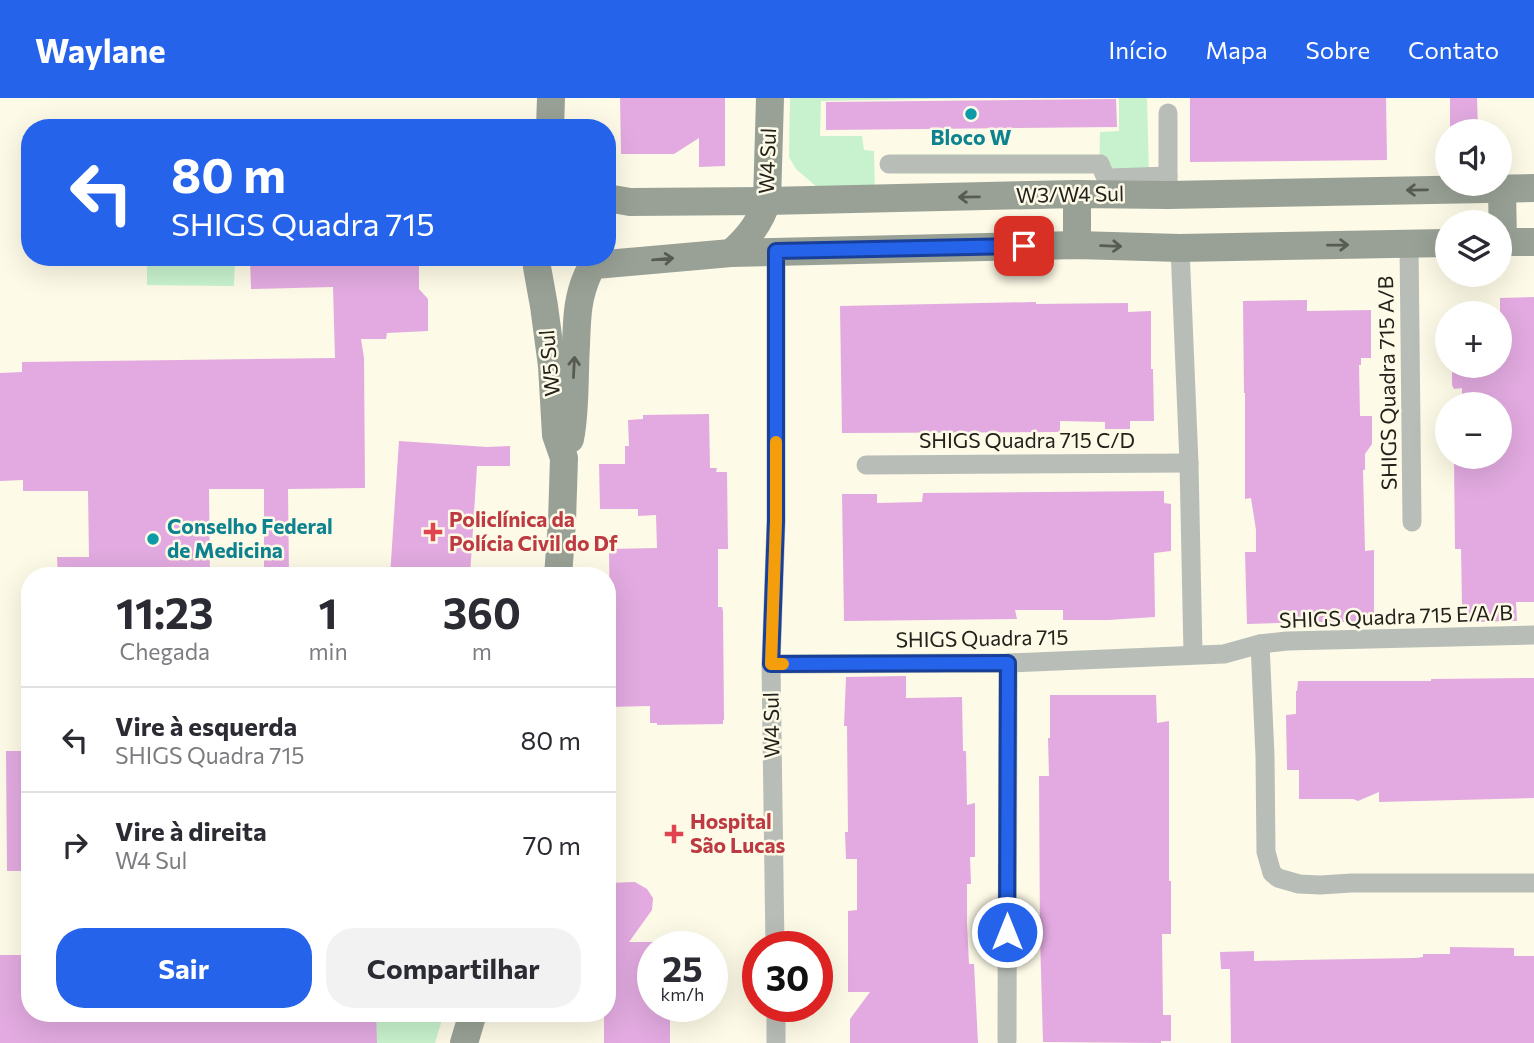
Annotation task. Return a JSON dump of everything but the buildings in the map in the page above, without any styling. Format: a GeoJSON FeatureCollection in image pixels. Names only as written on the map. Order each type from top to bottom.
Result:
{"type":"FeatureCollection","features":[{"type":"Feature","properties":{"kind":"main road"},"geometry":{"type":"LineString","coordinates":[[550,119],[551,98]]}},
{"type":"Feature","properties":{"kind":"main road","name":"W4 Sul"},"geometry":{"type":"LineString","coordinates":[[731,253],[746,240],[762,216],[767,201],[770,98]]}},
{"type":"Feature","properties":{"kind":"main road"},"geometry":{"type":"LineString","coordinates":[[769,149],[774,170],[782,183],[811,201]]}},
{"type":"Feature","properties":{"kind":"main road","name":"W3/W4 Sul"},"geometry":{"type":"LineString","coordinates":[[616,200],[630,202],[811,201],[1077,194],[1168,186],[1435,188]]}},
{"type":"Feature","properties":{"kind":"main road","name":"W3/W4 Sul"},"geometry":{"type":"LineString","coordinates":[[1512,188],[1534,188]]}},
{"type":"Feature","properties":{"kind":"main road"},"geometry":{"type":"LineString","coordinates":[[1077,194],[1077,245]]}},
{"type":"Feature","properties":{"kind":"main road"},"geometry":{"type":"LineString","coordinates":[[1512,242],[1534,242]]}},
{"type":"Feature","properties":{"kind":"main road"},"geometry":{"type":"LineString","coordinates":[[616,263],[776,251],[1077,245],[1180,248],[1435,243]]}},
{"type":"Feature","properties":{"kind":"main road","name":"W5 Sul"},"geometry":{"type":"LineString","coordinates":[[535,266],[544,306],[552,366],[556,435],[564,458]]}},
{"type":"Feature","properties":{"kind":"main road"},"geometry":{"type":"LineString","coordinates":[[539,266],[551,276],[575,280],[593,266]]}},
{"type":"Feature","properties":{"kind":"main road","name":"W5 Sul"},"geometry":{"type":"LineString","coordinates":[[559,567],[564,458],[571,436],[573,415],[578,300],[581,288],[593,266]]}},
{"type":"Feature","properties":{"kind":"main road"},"geometry":{"type":"LineString","coordinates":[[464,1043],[470,1022]]}},
{"type":"Feature","properties":{"kind":"street"},"geometry":{"type":"LineString","coordinates":[[889,164],[1100,164],[1105,176],[1109,178],[1168,186],[1168,113]]}},
{"type":"Feature","properties":{"kind":"street","name":"SHIGS Quadra 715 A/B"},"geometry":{"type":"LineString","coordinates":[[1409,244],[1412,522]]}},
{"type":"Feature","properties":{"kind":"street"},"geometry":{"type":"LineString","coordinates":[[1180,248],[1194,654]]}},
{"type":"Feature","properties":{"kind":"street","name":"W4 Sul"},"geometry":{"type":"LineString","coordinates":[[775,931],[771,664],[776,521],[776,251]]}},
{"type":"Feature","properties":{"kind":"street","name":"SHIGS Quadra 715 C/D"},"geometry":{"type":"LineString","coordinates":[[866,465],[1189,463]]}},
{"type":"Feature","properties":{"kind":"street","name":"SHIGS Quadra 715 E/A/B"},"geometry":{"type":"LineString","coordinates":[[1260,644],[1287,641],[1534,635]]}},
{"type":"Feature","properties":{"kind":"street"},"geometry":{"type":"LineString","coordinates":[[1260,644],[1266,852],[1272,873],[1283,881],[1320,885],[1534,883]]}},
{"type":"Feature","properties":{"kind":"street","name":"SHIGS Quadra 715"},"geometry":{"type":"LineString","coordinates":[[771,664],[1008,663],[1224,654],[1260,644]]}},
{"type":"Feature","properties":{"kind":"street"},"geometry":{"type":"LineString","coordinates":[[1007,1040],[1008,663]]}},
{"type":"Feature","properties":{"kind":"street"},"geometry":{"type":"LineString","coordinates":[[776,1022],[776,1043]]}},
{"type":"Feature","properties":{"kind":"green space"},"geometry":{"type":"Polygon","coordinates":[[[790,98],[971,98],[821,101],[820,136],[862,136],[864,150],[874,151],[875,195],[818,188],[796,169],[789,157],[790,98]]]}},
{"type":"Feature","properties":{"kind":"green space"},"geometry":{"type":"Polygon","coordinates":[[[1119,98],[1147,98],[1149,173],[1099,176],[1100,132],[1119,131],[1119,98]]]}},
{"type":"Feature","properties":{"kind":"green space"},"geometry":{"type":"Polygon","coordinates":[[[147,266],[235,266],[234,286],[147,285],[147,266]]]}},
{"type":"Feature","properties":{"kind":"green space"},"geometry":{"type":"Polygon","coordinates":[[[133,1022],[441,1022],[435,1043],[134,1043],[133,1022]]]}},
{"type":"Feature","properties":{"kind":"slow traffic"},"geometry":{"type":"LineString","coordinates":[[776,442],[771,664],[783,664]]}},
{"type":"Feature","properties":{"kind":"place","name":"Bloco W"},"geometry":{"type":"Point","coordinates":[971,114]}},
{"type":"Feature","properties":{"kind":"place","name":"Policlínica da Polícia Civil do Df"},"geometry":{"type":"Point","coordinates":[433,532]}},
{"type":"Feature","properties":{"kind":"place","name":"Conselho Federal de Medicina"},"geometry":{"type":"Point","coordinates":[153,539]}},
{"type":"Feature","properties":{"kind":"place","name":"Hospital São Lucas"},"geometry":{"type":"Point","coordinates":[674,834]}},
{"type":"Feature","properties":{"kind":"route"},"geometry":{"type":"LineString","coordinates":[[1007,932],[1008,663],[771,664],[776,521],[776,251],[1024,246]]}}]}
